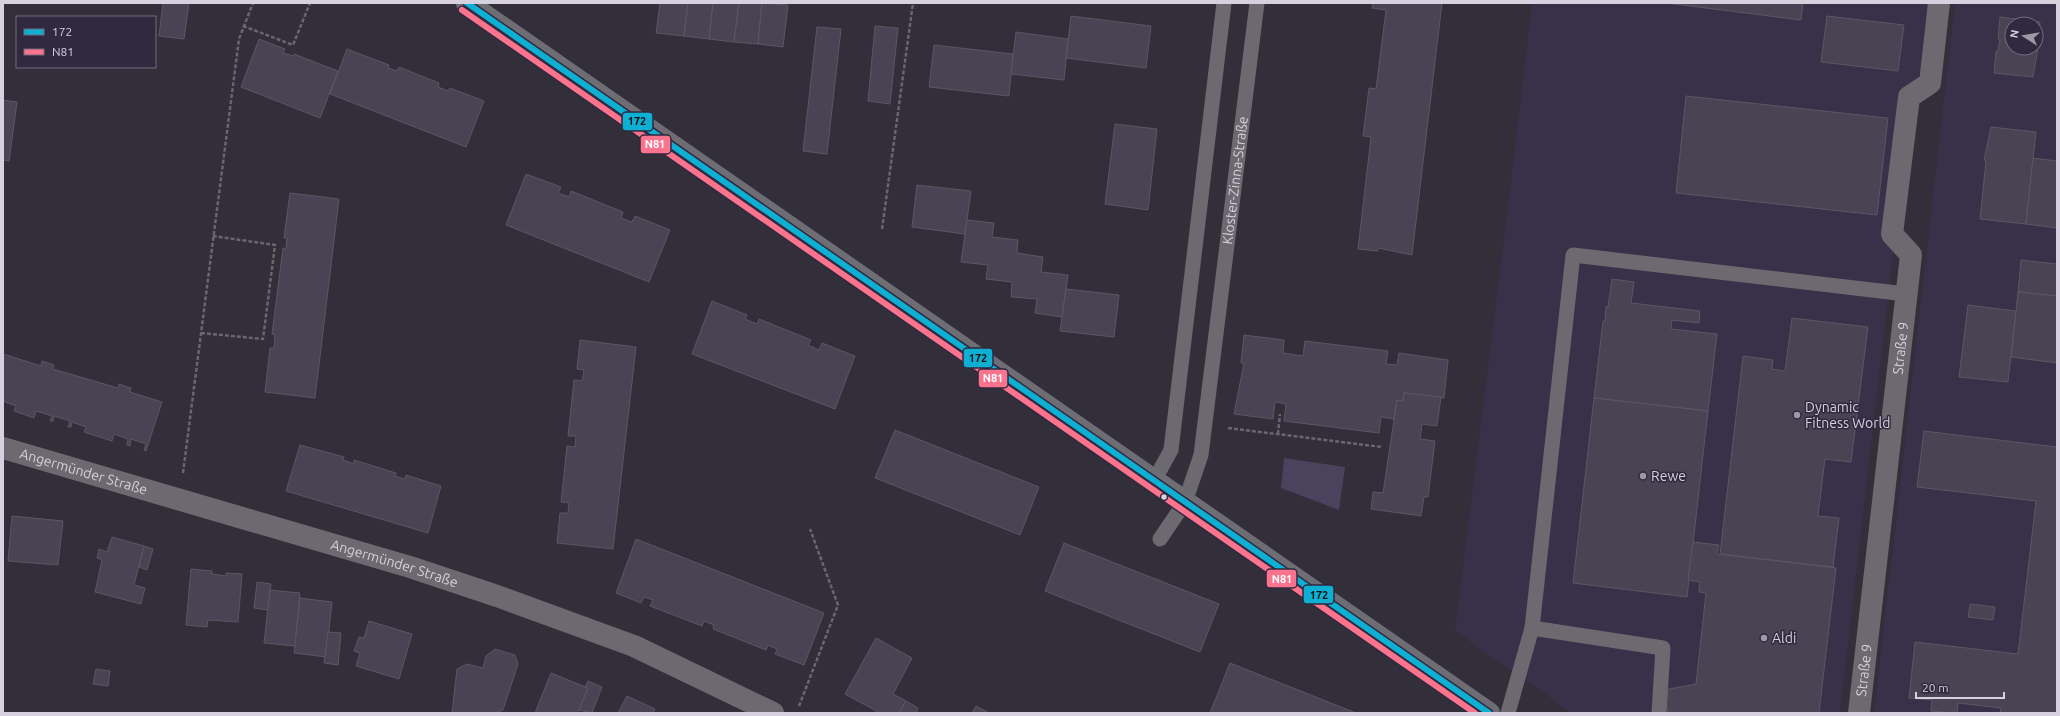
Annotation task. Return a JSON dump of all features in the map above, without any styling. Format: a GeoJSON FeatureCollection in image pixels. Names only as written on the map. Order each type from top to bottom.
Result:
{"type":"FeatureCollection","features":[{"type":"Feature","properties":{"kind":"street"},"geometry":{"type":"LineString","coordinates":[[467,3],[1489,713]]}},
{"type":"Feature","properties":{"kind":"street","name":"Straße 9"},"geometry":{"type":"LineString","coordinates":[[1859,713],[1911,254],[1892,234],[1908,97],[1930,83],[1939,3]]}},
{"type":"Feature","properties":{"kind":"street","name":"Angermünder Straße"},"geometry":{"type":"LineString","coordinates":[[3,448],[410,567],[497,596],[634,646],[773,713]]}},
{"type":"Feature","properties":{"kind":"lane"},"geometry":{"type":"LineString","coordinates":[[1154,481],[1170,450],[1224,3]]}},
{"type":"Feature","properties":{"kind":"lane","name":"Kloster-Zinna-Straße"},"geometry":{"type":"LineString","coordinates":[[1160,539],[1185,502],[1202,455],[1256,3]]}},
{"type":"Feature","properties":{"kind":"lane"},"geometry":{"type":"LineString","coordinates":[[1508,713],[1532,628],[1573,255],[1906,294]]}},
{"type":"Feature","properties":{"kind":"lane"},"geometry":{"type":"LineString","coordinates":[[1532,628],[1663,648],[1659,713]]}},
{"type":"Feature","properties":{"kind":"path"},"geometry":{"type":"LineString","coordinates":[[183,479],[239,39],[253,3]]}},
{"type":"Feature","properties":{"kind":"path"},"geometry":{"type":"LineString","coordinates":[[244,26],[293,46],[310,3]]}},
{"type":"Feature","properties":{"kind":"path"},"geometry":{"type":"LineString","coordinates":[[882,229],[913,3]]}},
{"type":"Feature","properties":{"kind":"path"},"geometry":{"type":"LineString","coordinates":[[201,333],[263,339],[275,245],[213,236]]}},
{"type":"Feature","properties":{"kind":"path"},"geometry":{"type":"LineString","coordinates":[[1278,434],[1280,414]]}},
{"type":"Feature","properties":{"kind":"path"},"geometry":{"type":"LineString","coordinates":[[1205,426],[1382,447]]}},
{"type":"Feature","properties":{"kind":"path"},"geometry":{"type":"LineString","coordinates":[[798,707],[838,605],[810,529]]}},
{"type":"Feature","properties":{"kind":"shaded area"},"geometry":{"type":"Polygon","coordinates":[[[1532,3],[1931,3],[1918,118],[1909,117],[1840,713],[1572,713],[1455,631],[1532,3]]]}},
{"type":"Feature","properties":{"kind":"shaded area"},"geometry":{"type":"Polygon","coordinates":[[[1955,3],[2057,3],[2057,713],[1874,713],[1955,3]]]}},
{"type":"Feature","properties":{"kind":"shaded area"},"geometry":{"type":"Polygon","coordinates":[[[1284,458],[1345,467],[1339,510],[1281,488],[1284,458]]]}},
{"type":"Feature","properties":{"kind":"building"},"geometry":{"type":"Polygon","coordinates":[[[163,3],[189,3],[184,39],[159,36],[163,3]]]}},
{"type":"Feature","properties":{"kind":"building"},"geometry":{"type":"Polygon","coordinates":[[[660,3],[688,3],[684,36],[656,33],[660,3]]]}},
{"type":"Feature","properties":{"kind":"building"},"geometry":{"type":"Polygon","coordinates":[[[688,3],[713,3],[709,39],[684,36],[688,3]]]}},
{"type":"Feature","properties":{"kind":"building"},"geometry":{"type":"Polygon","coordinates":[[[713,3],[739,3],[734,42],[709,39],[713,3]]]}},
{"type":"Feature","properties":{"kind":"building"},"geometry":{"type":"Polygon","coordinates":[[[739,3],[762,3],[758,44],[734,42],[739,3]]]}},
{"type":"Feature","properties":{"kind":"building"},"geometry":{"type":"Polygon","coordinates":[[[762,3],[788,5],[783,47],[758,44],[762,3]]]}},
{"type":"Feature","properties":{"kind":"building"},"geometry":{"type":"Polygon","coordinates":[[[1373,3],[1442,3],[1412,255],[1378,248],[1378,251],[1358,249],[1371,137],[1363,136],[1369,88],[1376,89],[1386,10],[1372,8],[1373,3]]]}},
{"type":"Feature","properties":{"kind":"building"},"geometry":{"type":"Polygon","coordinates":[[[1666,3],[1803,3],[1801,20],[1666,3]]]}},
{"type":"Feature","properties":{"kind":"building"},"geometry":{"type":"Polygon","coordinates":[[[1071,16],[1151,26],[1146,68],[1066,58],[1071,16]]]}},
{"type":"Feature","properties":{"kind":"building"},"geometry":{"type":"Polygon","coordinates":[[[1827,16],[1904,25],[1898,71],[1821,62],[1827,16]]]}},
{"type":"Feature","properties":{"kind":"building"},"geometry":{"type":"Polygon","coordinates":[[[2000,17],[2004,18],[2004,56],[2037,56],[2033,77],[1994,73],[1996,51],[1998,51],[2000,39],[1998,39],[2000,17]]]}},
{"type":"Feature","properties":{"kind":"building"},"geometry":{"type":"Polygon","coordinates":[[[875,26],[898,28],[890,104],[868,101],[875,26]]]}},
{"type":"Feature","properties":{"kind":"building"},"geometry":{"type":"Polygon","coordinates":[[[817,27],[841,29],[827,154],[803,151],[817,27]]]}},
{"type":"Feature","properties":{"kind":"building"},"geometry":{"type":"Polygon","coordinates":[[[1016,32],[1068,39],[1064,80],[1011,74],[1016,32]]]}},
{"type":"Feature","properties":{"kind":"building"},"geometry":{"type":"Polygon","coordinates":[[[259,39],[285,49],[283,53],[293,56],[294,54],[338,71],[320,118],[241,87],[259,39]]]}},
{"type":"Feature","properties":{"kind":"building"},"geometry":{"type":"Polygon","coordinates":[[[934,45],[1013,54],[1009,96],[929,87],[934,45]]]}},
{"type":"Feature","properties":{"kind":"building"},"geometry":{"type":"Polygon","coordinates":[[[347,49],[389,65],[388,68],[397,71],[399,67],[439,83],[438,87],[448,91],[450,88],[484,101],[466,147],[330,94],[347,49]]]}},
{"type":"Feature","properties":{"kind":"building"},"geometry":{"type":"Polygon","coordinates":[[[1686,96],[1888,118],[1877,215],[1676,193],[1686,96]]]}},
{"type":"Feature","properties":{"kind":"building"},"geometry":{"type":"Polygon","coordinates":[[[3,100],[17,102],[9,161],[3,160],[3,100]]]}},
{"type":"Feature","properties":{"kind":"building"},"geometry":{"type":"Polygon","coordinates":[[[1115,124],[1157,129],[1148,210],[1105,204],[1115,124]]]}},
{"type":"Feature","properties":{"kind":"building"},"geometry":{"type":"Polygon","coordinates":[[[1991,127],[2036,132],[2026,224],[1980,219],[1986,161],[1984,160],[1991,127]]]}},
{"type":"Feature","properties":{"kind":"building"},"geometry":{"type":"Polygon","coordinates":[[[2033,158],[2057,161],[2057,228],[2026,224],[2033,158]]]}},
{"type":"Feature","properties":{"kind":"building"},"geometry":{"type":"Polygon","coordinates":[[[526,174],[561,187],[558,193],[569,197],[571,191],[623,212],[621,218],[632,222],[635,216],[670,230],[649,282],[506,225],[526,174]]]}},
{"type":"Feature","properties":{"kind":"building"},"geometry":{"type":"Polygon","coordinates":[[[917,185],[971,191],[965,234],[912,227],[917,185]]]}},
{"type":"Feature","properties":{"kind":"building"},"geometry":{"type":"Polygon","coordinates":[[[290,193],[339,199],[315,398],[265,392],[270,348],[274,348],[275,335],[272,334],[283,248],[286,249],[287,238],[284,238],[290,193]]]}},
{"type":"Feature","properties":{"kind":"building"},"geometry":{"type":"Polygon","coordinates":[[[967,220],[994,223],[992,237],[1018,240],[1017,253],[1043,257],[1041,272],[1068,275],[1062,317],[1035,313],[1037,299],[1011,297],[1012,282],[986,279],[988,265],[961,262],[967,220]]]}},
{"type":"Feature","properties":{"kind":"building"},"geometry":{"type":"Polygon","coordinates":[[[2021,260],[2057,264],[2057,296],[2018,292],[2021,260]]]}},
{"type":"Feature","properties":{"kind":"building"},"geometry":{"type":"Polygon","coordinates":[[[1612,279],[1634,282],[1631,303],[1700,311],[1699,323],[1672,320],[1671,329],[1717,334],[1708,411],[1594,398],[1603,321],[1605,321],[1606,306],[1608,307],[1612,279]]]}},
{"type":"Feature","properties":{"kind":"building"},"geometry":{"type":"Polygon","coordinates":[[[1066,289],[1119,295],[1114,337],[1060,331],[1066,289]]]}},
{"type":"Feature","properties":{"kind":"building"},"geometry":{"type":"Polygon","coordinates":[[[2018,292],[2057,296],[2057,363],[2011,357],[2018,292]]]}},
{"type":"Feature","properties":{"kind":"building"},"geometry":{"type":"Polygon","coordinates":[[[712,301],[747,315],[745,319],[757,324],[759,319],[811,340],[808,345],[819,350],[822,343],[855,356],[835,409],[692,354],[712,301]]]}},
{"type":"Feature","properties":{"kind":"building"},"geometry":{"type":"Polygon","coordinates":[[[1968,305],[2016,311],[2008,382],[1959,377],[1968,305]]]}},
{"type":"Feature","properties":{"kind":"building","name":"Dynamic Fitness World"},"geometry":{"type":"Polygon","coordinates":[[[1792,318],[1868,327],[1851,462],[1825,459],[1818,516],[1839,518],[1833,567],[1720,554],[1743,356],[1773,360],[1772,369],[1785,371],[1792,318]]]}},
{"type":"Feature","properties":{"kind":"building"},"geometry":{"type":"Polygon","coordinates":[[[1244,335],[1284,340],[1283,353],[1303,356],[1305,341],[1388,351],[1386,364],[1397,365],[1399,353],[1448,360],[1444,398],[1404,393],[1403,401],[1397,400],[1394,419],[1381,417],[1379,433],[1284,421],[1286,404],[1275,402],[1273,419],[1234,414],[1244,363],[1241,363],[1244,335]]]}},
{"type":"Feature","properties":{"kind":"building"},"geometry":{"type":"Polygon","coordinates":[[[580,340],[636,347],[613,549],[557,543],[560,513],[568,513],[569,503],[561,502],[567,446],[575,447],[576,436],[568,436],[574,380],[582,381],[584,370],[577,369],[580,340]]]}},
{"type":"Feature","properties":{"kind":"building"},"geometry":{"type":"Polygon","coordinates":[[[3,354],[41,366],[42,361],[54,365],[53,369],[118,388],[119,384],[131,388],[130,392],[162,402],[146,451],[144,450],[146,444],[131,439],[130,446],[127,445],[128,439],[114,434],[112,441],[84,432],[86,427],[72,422],[71,427],[68,427],[70,421],[54,416],[53,421],[50,421],[52,416],[36,411],[34,418],[14,411],[16,406],[3,401],[3,354]]]}},
{"type":"Feature","properties":{"kind":"building"},"geometry":{"type":"Polygon","coordinates":[[[1404,393],[1441,397],[1437,426],[1422,424],[1420,439],[1435,441],[1428,497],[1424,497],[1421,516],[1371,509],[1373,492],[1383,493],[1397,400],[1403,401],[1404,393]]]}},
{"type":"Feature","properties":{"kind":"building","name":"Rewe"},"geometry":{"type":"Polygon","coordinates":[[[1594,398],[1708,411],[1687,597],[1573,583],[1594,398]]]}},
{"type":"Feature","properties":{"kind":"building"},"geometry":{"type":"Polygon","coordinates":[[[895,430],[1039,487],[1020,535],[875,478],[895,430]]]}},
{"type":"Feature","properties":{"kind":"building"},"geometry":{"type":"Polygon","coordinates":[[[1924,431],[2057,447],[2057,713],[2000,713],[2001,708],[1958,703],[1957,713],[1931,711],[1932,700],[1909,698],[1915,642],[2018,654],[2036,501],[1917,487],[1924,431]]]}},
{"type":"Feature","properties":{"kind":"building"},"geometry":{"type":"Polygon","coordinates":[[[300,445],[344,457],[343,460],[354,464],[354,460],[396,473],[395,476],[405,479],[406,475],[441,486],[428,533],[286,491],[300,445]]]}},
{"type":"Feature","properties":{"kind":"building"},"geometry":{"type":"Polygon","coordinates":[[[12,516],[63,521],[58,565],[8,561],[12,516]]]}},
{"type":"Feature","properties":{"kind":"building"},"geometry":{"type":"Polygon","coordinates":[[[112,537],[144,546],[134,585],[145,588],[141,604],[95,592],[102,560],[97,558],[99,549],[107,552],[112,537]]]}},
{"type":"Feature","properties":{"kind":"building"},"geometry":{"type":"Polygon","coordinates":[[[636,539],[824,613],[804,665],[775,654],[777,649],[768,645],[766,650],[713,629],[714,625],[704,621],[702,626],[650,606],[653,600],[644,597],[641,603],[616,593],[636,539]]]}},
{"type":"Feature","properties":{"kind":"building","name":"Aldi"},"geometry":{"type":"Polygon","coordinates":[[[1693,542],[1719,545],[1717,554],[1836,568],[1819,713],[1668,713],[1664,690],[1696,684],[1706,593],[1699,592],[1700,582],[1688,580],[1693,542]]]}},
{"type":"Feature","properties":{"kind":"building"},"geometry":{"type":"Polygon","coordinates":[[[1064,543],[1219,604],[1200,652],[1045,591],[1064,543]]]}},
{"type":"Feature","properties":{"kind":"building"},"geometry":{"type":"Polygon","coordinates":[[[144,546],[153,549],[147,570],[139,567],[144,546]]]}},
{"type":"Feature","properties":{"kind":"building"},"geometry":{"type":"Polygon","coordinates":[[[191,569],[212,571],[212,574],[226,576],[226,573],[242,574],[238,622],[208,620],[207,627],[186,625],[191,569]]]}},
{"type":"Feature","properties":{"kind":"building"},"geometry":{"type":"Polygon","coordinates":[[[257,582],[271,584],[268,610],[254,608],[257,582]]]}},
{"type":"Feature","properties":{"kind":"building"},"geometry":{"type":"Polygon","coordinates":[[[270,590],[300,593],[295,646],[264,643],[270,590]]]}},
{"type":"Feature","properties":{"kind":"building"},"geometry":{"type":"Polygon","coordinates":[[[300,598],[332,602],[326,657],[294,653],[300,598]]]}},
{"type":"Feature","properties":{"kind":"building"},"geometry":{"type":"Polygon","coordinates":[[[1970,604],[1995,607],[1993,620],[1968,617],[1970,604]]]}},
{"type":"Feature","properties":{"kind":"building"},"geometry":{"type":"Polygon","coordinates":[[[369,621],[412,634],[399,679],[356,666],[360,653],[354,651],[359,637],[364,638],[369,621]]]}},
{"type":"Feature","properties":{"kind":"building"},"geometry":{"type":"Polygon","coordinates":[[[328,632],[341,633],[338,665],[324,663],[328,632]]]}},
{"type":"Feature","properties":{"kind":"building"},"geometry":{"type":"Polygon","coordinates":[[[876,638],[912,658],[893,694],[906,701],[899,713],[880,713],[845,694],[876,638]]]}},
{"type":"Feature","properties":{"kind":"building"},"geometry":{"type":"Polygon","coordinates":[[[495,649],[515,655],[518,664],[503,710],[495,713],[452,713],[457,669],[467,664],[483,668],[486,656],[495,649]]]}},
{"type":"Feature","properties":{"kind":"building"},"geometry":{"type":"Polygon","coordinates":[[[1230,663],[1356,713],[1210,713],[1230,663]]]}},
{"type":"Feature","properties":{"kind":"building"},"geometry":{"type":"Polygon","coordinates":[[[96,669],[110,671],[108,686],[93,684],[96,669]]]}},
{"type":"Feature","properties":{"kind":"building"},"geometry":{"type":"Polygon","coordinates":[[[551,673],[588,688],[578,713],[535,713],[551,673]]]}},
{"type":"Feature","properties":{"kind":"building"},"geometry":{"type":"Polygon","coordinates":[[[588,681],[602,687],[592,713],[579,710],[588,688],[585,687],[588,681]]]}},
{"type":"Feature","properties":{"kind":"building"},"geometry":{"type":"Polygon","coordinates":[[[627,696],[655,709],[653,713],[618,713],[627,696]]]}},
{"type":"Feature","properties":{"kind":"building"},"geometry":{"type":"Polygon","coordinates":[[[906,701],[918,708],[916,713],[899,713],[906,701]]]}},
{"type":"Feature","properties":{"kind":"building"},"geometry":{"type":"Polygon","coordinates":[[[976,706],[989,713],[972,713],[976,706]]]}},
{"type":"Feature","properties":{"kind":"transit line","name":"172"},"geometry":{"type":"LineString","coordinates":[[467,3],[1489,713]]}},
{"type":"Feature","properties":{"kind":"transit line","name":"N81"},"geometry":{"type":"LineString","coordinates":[[462,10],[1475,713]]}},
{"type":"Feature","properties":{"kind":"place","name":"Dynamic Fitness World"},"geometry":{"type":"Point","coordinates":[1797,415]}},
{"type":"Feature","properties":{"kind":"place","name":"Rewe"},"geometry":{"type":"Point","coordinates":[1643,476]}},
{"type":"Feature","properties":{"kind":"place","name":"Aldi"},"geometry":{"type":"Point","coordinates":[1764,638]}}]}
